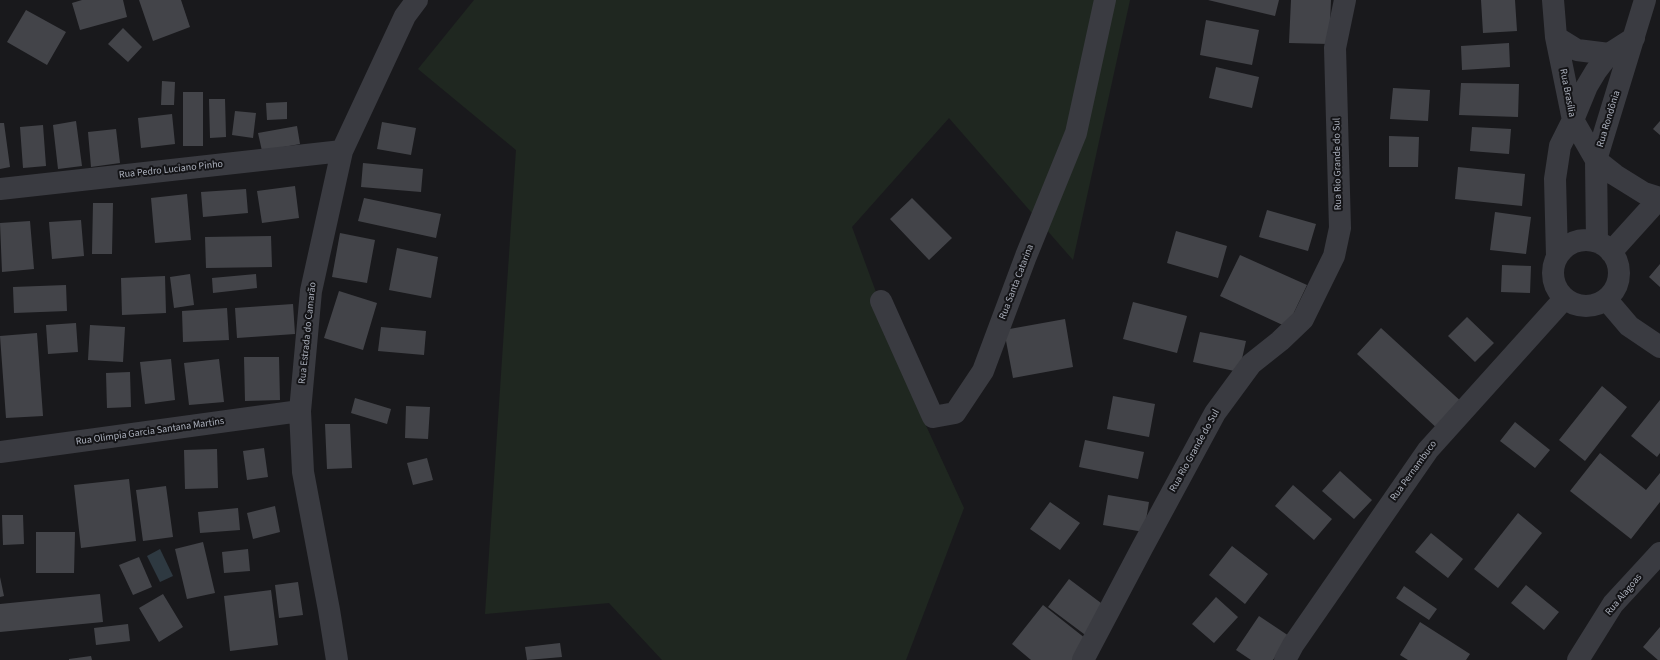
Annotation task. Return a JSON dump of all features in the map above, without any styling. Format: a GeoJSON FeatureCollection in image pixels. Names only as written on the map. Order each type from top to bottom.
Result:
{"type":"FeatureCollection","features":[{"type":"Feature","properties":{"kind":"street","name":"Rua Estrada do Camarão"},"geometry":{"type":"LineString","coordinates":[[337,660],[304,472],[300,411],[311,292],[342,151],[405,16],[417,0]]}},
{"type":"Feature","properties":{"kind":"street","name":"Rua Santa Catarina"},"geometry":{"type":"LineString","coordinates":[[881,301],[933,417],[955,413],[983,371],[1026,256],[1076,133],[1105,0]]}},
{"type":"Feature","properties":{"kind":"street","name":"Rua Rio Grande do Sul"},"geometry":{"type":"LineString","coordinates":[[1083,660],[1215,414],[1251,364],[1280,341],[1303,319],[1334,256],[1340,228],[1335,48],[1345,0]]}},
{"type":"Feature","properties":{"kind":"street","name":"Rua Brasília"},"geometry":{"type":"LineString","coordinates":[[1553,0],[1556,37],[1573,120],[1560,146],[1555,179],[1557,256]]}},
{"type":"Feature","properties":{"kind":"street","name":"Rua Rondônia"},"geometry":{"type":"LineString","coordinates":[[1604,247],[1596,160],[1645,0]]}},
{"type":"Feature","properties":{"kind":"street"},"geometry":{"type":"LineString","coordinates":[[1556,37],[1577,50],[1609,54]]}},
{"type":"Feature","properties":{"kind":"street"},"geometry":{"type":"LineString","coordinates":[[1634,38],[1609,54],[1596,71],[1587,86],[1573,120],[1596,160],[1615,175],[1644,193],[1660,198]]}},
{"type":"Feature","properties":{"kind":"street","name":"Rua Pedro Luciano Pinho"},"geometry":{"type":"LineString","coordinates":[[0,189],[342,151]]}},
{"type":"Feature","properties":{"kind":"street"},"geometry":{"type":"LineString","coordinates":[[1604,247],[1660,198]]}},
{"type":"Feature","properties":{"kind":"street"},"geometry":{"type":"LineString","coordinates":[[1586,240],[1604,247],[1615,257],[1619,268],[1618,279],[1614,290],[1606,299],[1596,305],[1585,307],[1564,299],[1556,290],[1552,279],[1553,267],[1557,256],[1564,247],[1575,242],[1586,240]]}},
{"type":"Feature","properties":{"kind":"street","name":"Rua Pernambuco"},"geometry":{"type":"LineString","coordinates":[[1285,660],[1293,645],[1428,450],[1564,299]]}},
{"type":"Feature","properties":{"kind":"street"},"geometry":{"type":"LineString","coordinates":[[1606,299],[1629,326],[1660,347]]}},
{"type":"Feature","properties":{"kind":"street","name":"Rua Olimpia Garcia Santana Martins"},"geometry":{"type":"LineString","coordinates":[[0,452],[300,411]]}},
{"type":"Feature","properties":{"kind":"street","name":"Rua Alagoas"},"geometry":{"type":"LineString","coordinates":[[1578,660],[1613,604],[1660,553]]}},
{"type":"Feature","properties":{"kind":"shaded area"},"geometry":{"type":"Polygon","coordinates":[[[474,0],[1130,0],[1073,260],[949,118],[852,227],[922,417],[964,508],[906,660],[662,660],[609,603],[485,614],[516,150],[418,69],[474,0]]]}},
{"type":"Feature","properties":{"kind":"shaded area"},"geometry":{"type":"Polygon","coordinates":[[[160,549],[173,576],[160,582],[147,556],[160,549]]]}},
{"type":"Feature","properties":{"kind":"building"},"geometry":{"type":"Polygon","coordinates":[[[82,0],[123,0],[127,17],[80,30],[72,3],[82,0]]]}},
{"type":"Feature","properties":{"kind":"building"},"geometry":{"type":"Polygon","coordinates":[[[139,0],[181,0],[190,27],[153,41],[139,0]]]}},
{"type":"Feature","properties":{"kind":"building"},"geometry":{"type":"Polygon","coordinates":[[[1208,0],[1279,0],[1275,16],[1208,0]]]}},
{"type":"Feature","properties":{"kind":"building"},"geometry":{"type":"Polygon","coordinates":[[[1291,0],[1331,0],[1329,44],[1289,43],[1291,0]]]}},
{"type":"Feature","properties":{"kind":"building"},"geometry":{"type":"Polygon","coordinates":[[[1481,0],[1515,0],[1517,31],[1483,33],[1481,0]]]}},
{"type":"Feature","properties":{"kind":"building"},"geometry":{"type":"Polygon","coordinates":[[[26,10],[66,32],[47,65],[7,42],[26,10]]]}},
{"type":"Feature","properties":{"kind":"building"},"geometry":{"type":"Polygon","coordinates":[[[1206,20],[1259,30],[1252,65],[1200,55],[1206,20]]]}},
{"type":"Feature","properties":{"kind":"building"},"geometry":{"type":"Polygon","coordinates":[[[123,28],[142,47],[128,62],[108,44],[123,28]]]}},
{"type":"Feature","properties":{"kind":"building"},"geometry":{"type":"Polygon","coordinates":[[[1509,43],[1510,67],[1462,70],[1461,46],[1509,43]]]}},
{"type":"Feature","properties":{"kind":"building"},"geometry":{"type":"Polygon","coordinates":[[[1216,67],[1259,77],[1252,108],[1209,98],[1216,67]]]}},
{"type":"Feature","properties":{"kind":"building"},"geometry":{"type":"Polygon","coordinates":[[[162,81],[175,82],[174,105],[161,105],[162,81]]]}},
{"type":"Feature","properties":{"kind":"building"},"geometry":{"type":"Polygon","coordinates":[[[1461,83],[1519,84],[1518,117],[1459,115],[1461,83]]]}},
{"type":"Feature","properties":{"kind":"building"},"geometry":{"type":"Polygon","coordinates":[[[1393,88],[1430,90],[1428,121],[1390,119],[1393,88]]]}},
{"type":"Feature","properties":{"kind":"building"},"geometry":{"type":"Polygon","coordinates":[[[183,92],[203,92],[203,146],[183,146],[183,92]]]}},
{"type":"Feature","properties":{"kind":"building"},"geometry":{"type":"Polygon","coordinates":[[[209,99],[225,99],[226,137],[210,138],[209,99]]]}},
{"type":"Feature","properties":{"kind":"building"},"geometry":{"type":"Polygon","coordinates":[[[287,102],[287,119],[267,120],[266,103],[287,102]]]}},
{"type":"Feature","properties":{"kind":"building"},"geometry":{"type":"Polygon","coordinates":[[[235,111],[256,113],[253,138],[232,135],[235,111]]]}},
{"type":"Feature","properties":{"kind":"building"},"geometry":{"type":"Polygon","coordinates":[[[172,114],[175,144],[141,148],[138,118],[172,114]]]}},
{"type":"Feature","properties":{"kind":"building"},"geometry":{"type":"Polygon","coordinates":[[[76,121],[82,166],[58,169],[53,125],[76,121]]]}},
{"type":"Feature","properties":{"kind":"building"},"geometry":{"type":"Polygon","coordinates":[[[1660,121],[1660,135],[1653,129],[1660,121]]]}},
{"type":"Feature","properties":{"kind":"building"},"geometry":{"type":"Polygon","coordinates":[[[382,122],[416,128],[411,155],[377,149],[382,122]]]}},
{"type":"Feature","properties":{"kind":"building"},"geometry":{"type":"Polygon","coordinates":[[[0,123],[4,123],[10,167],[0,169],[0,123]]]}},
{"type":"Feature","properties":{"kind":"building"},"geometry":{"type":"Polygon","coordinates":[[[43,125],[46,166],[23,168],[20,127],[43,125]]]}},
{"type":"Feature","properties":{"kind":"building"},"geometry":{"type":"Polygon","coordinates":[[[297,126],[300,144],[262,151],[258,133],[297,126]]]}},
{"type":"Feature","properties":{"kind":"building"},"geometry":{"type":"Polygon","coordinates":[[[1472,127],[1511,129],[1509,154],[1470,151],[1472,127]]]}},
{"type":"Feature","properties":{"kind":"building"},"geometry":{"type":"Polygon","coordinates":[[[116,129],[120,163],[91,167],[88,132],[116,129]]]}},
{"type":"Feature","properties":{"kind":"building"},"geometry":{"type":"Polygon","coordinates":[[[1389,136],[1419,137],[1418,167],[1389,167],[1389,136]]]}},
{"type":"Feature","properties":{"kind":"building"},"geometry":{"type":"Polygon","coordinates":[[[363,163],[423,169],[421,192],[361,187],[363,163]]]}},
{"type":"Feature","properties":{"kind":"building"},"geometry":{"type":"Polygon","coordinates":[[[1458,167],[1525,174],[1522,206],[1455,199],[1458,167]]]}},
{"type":"Feature","properties":{"kind":"building"},"geometry":{"type":"Polygon","coordinates":[[[295,186],[299,218],[262,223],[257,191],[295,186]]]}},
{"type":"Feature","properties":{"kind":"building"},"geometry":{"type":"Polygon","coordinates":[[[246,189],[248,213],[203,217],[201,192],[246,189]]]}},
{"type":"Feature","properties":{"kind":"building"},"geometry":{"type":"Polygon","coordinates":[[[187,194],[191,240],[155,243],[151,198],[187,194]]]}},
{"type":"Feature","properties":{"kind":"building"},"geometry":{"type":"Polygon","coordinates":[[[364,198],[441,214],[436,238],[358,221],[364,198]]]}},
{"type":"Feature","properties":{"kind":"building"},"geometry":{"type":"Polygon","coordinates":[[[912,198],[952,238],[929,260],[890,219],[912,198]]]}},
{"type":"Feature","properties":{"kind":"building"},"geometry":{"type":"Polygon","coordinates":[[[93,203],[113,203],[112,254],[92,254],[93,203]]]}},
{"type":"Feature","properties":{"kind":"building"},"geometry":{"type":"Polygon","coordinates":[[[1267,210],[1316,224],[1308,251],[1259,237],[1267,210]]]}},
{"type":"Feature","properties":{"kind":"building"},"geometry":{"type":"Polygon","coordinates":[[[1495,212],[1531,217],[1526,254],[1490,250],[1495,212]]]}},
{"type":"Feature","properties":{"kind":"building"},"geometry":{"type":"Polygon","coordinates":[[[81,220],[84,256],[52,259],[49,222],[81,220]]]}},
{"type":"Feature","properties":{"kind":"building"},"geometry":{"type":"Polygon","coordinates":[[[30,221],[34,269],[2,272],[0,223],[30,221]]]}},
{"type":"Feature","properties":{"kind":"building"},"geometry":{"type":"Polygon","coordinates":[[[1176,231],[1227,246],[1218,278],[1167,263],[1176,231]]]}},
{"type":"Feature","properties":{"kind":"building"},"geometry":{"type":"Polygon","coordinates":[[[340,233],[375,240],[367,283],[332,277],[340,233]]]}},
{"type":"Feature","properties":{"kind":"building"},"geometry":{"type":"Polygon","coordinates":[[[271,236],[272,267],[206,268],[205,237],[271,236]]]}},
{"type":"Feature","properties":{"kind":"building"},"geometry":{"type":"Polygon","coordinates":[[[397,248],[438,257],[431,298],[389,290],[397,248]]]}},
{"type":"Feature","properties":{"kind":"building"},"geometry":{"type":"Polygon","coordinates":[[[1240,255],[1307,285],[1287,327],[1220,296],[1240,255]]]}},
{"type":"Feature","properties":{"kind":"building"},"geometry":{"type":"Polygon","coordinates":[[[1660,264],[1660,287],[1649,277],[1660,264]]]}},
{"type":"Feature","properties":{"kind":"building"},"geometry":{"type":"Polygon","coordinates":[[[1502,265],[1531,266],[1530,293],[1501,292],[1502,265]]]}},
{"type":"Feature","properties":{"kind":"building"},"geometry":{"type":"Polygon","coordinates":[[[190,274],[194,305],[174,308],[170,277],[190,274]]]}},
{"type":"Feature","properties":{"kind":"building"},"geometry":{"type":"Polygon","coordinates":[[[256,274],[257,288],[213,293],[212,278],[256,274]]]}},
{"type":"Feature","properties":{"kind":"building"},"geometry":{"type":"Polygon","coordinates":[[[165,276],[166,313],[122,315],[121,278],[165,276]]]}},
{"type":"Feature","properties":{"kind":"building"},"geometry":{"type":"Polygon","coordinates":[[[66,285],[67,311],[14,313],[13,287],[66,285]]]}},
{"type":"Feature","properties":{"kind":"building"},"geometry":{"type":"Polygon","coordinates":[[[339,291],[377,303],[363,350],[324,338],[339,291]]]}},
{"type":"Feature","properties":{"kind":"building"},"geometry":{"type":"Polygon","coordinates":[[[1133,302],[1187,316],[1177,353],[1123,339],[1133,302]]]}},
{"type":"Feature","properties":{"kind":"building"},"geometry":{"type":"Polygon","coordinates":[[[293,304],[295,334],[237,338],[235,308],[293,304]]]}},
{"type":"Feature","properties":{"kind":"building"},"geometry":{"type":"Polygon","coordinates":[[[227,308],[229,340],[183,342],[182,311],[227,308]]]}},
{"type":"Feature","properties":{"kind":"building"},"geometry":{"type":"Polygon","coordinates":[[[1467,317],[1494,343],[1475,362],[1448,336],[1467,317]]]}},
{"type":"Feature","properties":{"kind":"building"},"geometry":{"type":"Polygon","coordinates":[[[1065,319],[1073,367],[1013,378],[1004,330],[1065,319]]]}},
{"type":"Feature","properties":{"kind":"building"},"geometry":{"type":"Polygon","coordinates":[[[76,323],[78,352],[48,354],[46,325],[76,323]]]}},
{"type":"Feature","properties":{"kind":"building"},"geometry":{"type":"Polygon","coordinates":[[[90,325],[125,327],[123,362],[88,360],[90,325]]]}},
{"type":"Feature","properties":{"kind":"building"},"geometry":{"type":"Polygon","coordinates":[[[381,327],[426,331],[424,355],[378,351],[381,327]]]}},
{"type":"Feature","properties":{"kind":"building"},"geometry":{"type":"Polygon","coordinates":[[[1381,328],[1465,405],[1440,431],[1357,354],[1381,328]]]}},
{"type":"Feature","properties":{"kind":"building"},"geometry":{"type":"Polygon","coordinates":[[[1200,332],[1246,341],[1239,372],[1193,362],[1200,332]]]}},
{"type":"Feature","properties":{"kind":"building"},"geometry":{"type":"Polygon","coordinates":[[[37,333],[43,416],[6,418],[0,336],[37,333]]]}},
{"type":"Feature","properties":{"kind":"building"},"geometry":{"type":"Polygon","coordinates":[[[244,357],[279,357],[280,400],[245,401],[244,357]]]}},
{"type":"Feature","properties":{"kind":"building"},"geometry":{"type":"Polygon","coordinates":[[[171,359],[175,400],[145,404],[140,362],[171,359]]]}},
{"type":"Feature","properties":{"kind":"building"},"geometry":{"type":"Polygon","coordinates":[[[219,359],[224,402],[189,405],[184,363],[219,359]]]}},
{"type":"Feature","properties":{"kind":"building"},"geometry":{"type":"Polygon","coordinates":[[[130,372],[131,407],[107,408],[106,373],[130,372]]]}},
{"type":"Feature","properties":{"kind":"building"},"geometry":{"type":"Polygon","coordinates":[[[1602,386],[1627,407],[1585,461],[1559,440],[1602,386]]]}},
{"type":"Feature","properties":{"kind":"building"},"geometry":{"type":"Polygon","coordinates":[[[1113,396],[1155,404],[1149,437],[1107,429],[1113,396]]]}},
{"type":"Feature","properties":{"kind":"building"},"geometry":{"type":"Polygon","coordinates":[[[355,398],[391,409],[387,424],[351,413],[355,398]]]}},
{"type":"Feature","properties":{"kind":"building"},"geometry":{"type":"Polygon","coordinates":[[[1660,400],[1660,453],[1657,457],[1631,436],[1660,400]]]}},
{"type":"Feature","properties":{"kind":"building"},"geometry":{"type":"Polygon","coordinates":[[[406,406],[430,407],[428,439],[405,438],[406,406]]]}},
{"type":"Feature","properties":{"kind":"building"},"geometry":{"type":"Polygon","coordinates":[[[1515,422],[1550,450],[1535,468],[1500,441],[1515,422]]]}},
{"type":"Feature","properties":{"kind":"building"},"geometry":{"type":"Polygon","coordinates":[[[325,424],[350,424],[352,468],[327,469],[325,424]]]}},
{"type":"Feature","properties":{"kind":"building"},"geometry":{"type":"Polygon","coordinates":[[[1085,440],[1144,452],[1138,479],[1079,467],[1085,440]]]}},
{"type":"Feature","properties":{"kind":"building"},"geometry":{"type":"Polygon","coordinates":[[[264,448],[268,477],[247,480],[243,451],[264,448]]]}},
{"type":"Feature","properties":{"kind":"building"},"geometry":{"type":"Polygon","coordinates":[[[217,449],[218,488],[185,489],[184,450],[217,449]]]}},
{"type":"Feature","properties":{"kind":"building"},"geometry":{"type":"Polygon","coordinates":[[[1600,453],[1646,490],[1660,473],[1660,502],[1631,539],[1570,491],[1600,453]]]}},
{"type":"Feature","properties":{"kind":"building"},"geometry":{"type":"Polygon","coordinates":[[[427,458],[433,480],[413,485],[407,463],[427,458]]]}},
{"type":"Feature","properties":{"kind":"building"},"geometry":{"type":"Polygon","coordinates":[[[1340,471],[1372,500],[1354,519],[1322,491],[1340,471]]]}},
{"type":"Feature","properties":{"kind":"building"},"geometry":{"type":"Polygon","coordinates":[[[129,479],[136,541],[81,548],[74,485],[129,479]]]}},
{"type":"Feature","properties":{"kind":"building"},"geometry":{"type":"Polygon","coordinates":[[[1293,485],[1332,519],[1314,540],[1275,506],[1293,485]]]}},
{"type":"Feature","properties":{"kind":"building"},"geometry":{"type":"Polygon","coordinates":[[[166,486],[173,537],[143,541],[136,490],[166,486]]]}},
{"type":"Feature","properties":{"kind":"building"},"geometry":{"type":"Polygon","coordinates":[[[1108,495],[1149,502],[1144,532],[1103,525],[1108,495]]]}},
{"type":"Feature","properties":{"kind":"building"},"geometry":{"type":"Polygon","coordinates":[[[1050,502],[1080,523],[1060,550],[1030,529],[1050,502]]]}},
{"type":"Feature","properties":{"kind":"building"},"geometry":{"type":"Polygon","coordinates":[[[275,506],[280,532],[253,539],[247,513],[275,506]]]}},
{"type":"Feature","properties":{"kind":"building"},"geometry":{"type":"Polygon","coordinates":[[[238,508],[240,530],[200,533],[198,512],[238,508]]]}},
{"type":"Feature","properties":{"kind":"building"},"geometry":{"type":"Polygon","coordinates":[[[1518,513],[1542,533],[1498,588],[1474,569],[1518,513]]]}},
{"type":"Feature","properties":{"kind":"building"},"geometry":{"type":"Polygon","coordinates":[[[2,515],[23,515],[24,544],[3,545],[2,515]]]}},
{"type":"Feature","properties":{"kind":"building"},"geometry":{"type":"Polygon","coordinates":[[[36,532],[75,532],[74,573],[36,573],[36,532]]]}},
{"type":"Feature","properties":{"kind":"building"},"geometry":{"type":"Polygon","coordinates":[[[1431,533],[1463,559],[1448,578],[1415,552],[1431,533]]]}},
{"type":"Feature","properties":{"kind":"building"},"geometry":{"type":"Polygon","coordinates":[[[203,542],[215,593],[187,599],[175,549],[203,542]]]}},
{"type":"Feature","properties":{"kind":"building"},"geometry":{"type":"Polygon","coordinates":[[[1232,546],[1268,574],[1245,604],[1209,575],[1232,546]]]}},
{"type":"Feature","properties":{"kind":"building"},"geometry":{"type":"Polygon","coordinates":[[[248,549],[250,571],[224,573],[222,552],[248,549]]]}},
{"type":"Feature","properties":{"kind":"building"},"geometry":{"type":"Polygon","coordinates":[[[139,557],[152,587],[133,595],[119,565],[139,557]]]}},
{"type":"Feature","properties":{"kind":"building"},"geometry":{"type":"Polygon","coordinates":[[[0,577],[4,596],[0,597],[0,577]]]}},
{"type":"Feature","properties":{"kind":"building"},"geometry":{"type":"Polygon","coordinates":[[[1069,579],[1109,609],[1088,637],[1048,607],[1069,579]]]}},
{"type":"Feature","properties":{"kind":"building"},"geometry":{"type":"Polygon","coordinates":[[[298,582],[303,615],[279,618],[275,585],[298,582]]]}},
{"type":"Feature","properties":{"kind":"building"},"geometry":{"type":"Polygon","coordinates":[[[1526,585],[1559,612],[1544,630],[1511,603],[1526,585]]]}},
{"type":"Feature","properties":{"kind":"building"},"geometry":{"type":"Polygon","coordinates":[[[1404,586],[1437,609],[1429,620],[1396,598],[1404,586]]]}},
{"type":"Feature","properties":{"kind":"building"},"geometry":{"type":"Polygon","coordinates":[[[271,590],[278,645],[230,651],[224,596],[271,590]]]}},
{"type":"Feature","properties":{"kind":"building"},"geometry":{"type":"Polygon","coordinates":[[[100,594],[103,622],[0,632],[0,604],[100,594]]]}},
{"type":"Feature","properties":{"kind":"building"},"geometry":{"type":"Polygon","coordinates":[[[163,594],[183,627],[159,642],[139,608],[163,594]]]}},
{"type":"Feature","properties":{"kind":"building"},"geometry":{"type":"Polygon","coordinates":[[[1216,597],[1238,617],[1214,643],[1192,624],[1216,597]]]}},
{"type":"Feature","properties":{"kind":"building"},"geometry":{"type":"Polygon","coordinates":[[[1043,605],[1090,642],[1075,660],[1031,660],[1012,644],[1043,605]]]}},
{"type":"Feature","properties":{"kind":"building"},"geometry":{"type":"Polygon","coordinates":[[[1259,616],[1289,636],[1273,660],[1251,660],[1236,650],[1259,616]]]}},
{"type":"Feature","properties":{"kind":"building"},"geometry":{"type":"Polygon","coordinates":[[[1420,622],[1470,654],[1466,660],[1408,660],[1400,655],[1420,622]]]}},
{"type":"Feature","properties":{"kind":"building"},"geometry":{"type":"Polygon","coordinates":[[[128,624],[130,641],[96,645],[94,628],[128,624]]]}},
{"type":"Feature","properties":{"kind":"building"},"geometry":{"type":"Polygon","coordinates":[[[1660,627],[1660,660],[1658,660],[1643,647],[1660,627]]]}},
{"type":"Feature","properties":{"kind":"building"},"geometry":{"type":"Polygon","coordinates":[[[560,643],[562,657],[527,660],[525,647],[560,643]]]}},
{"type":"Feature","properties":{"kind":"building"},"geometry":{"type":"Polygon","coordinates":[[[91,656],[92,660],[69,660],[69,659],[91,656]]]}}]}
